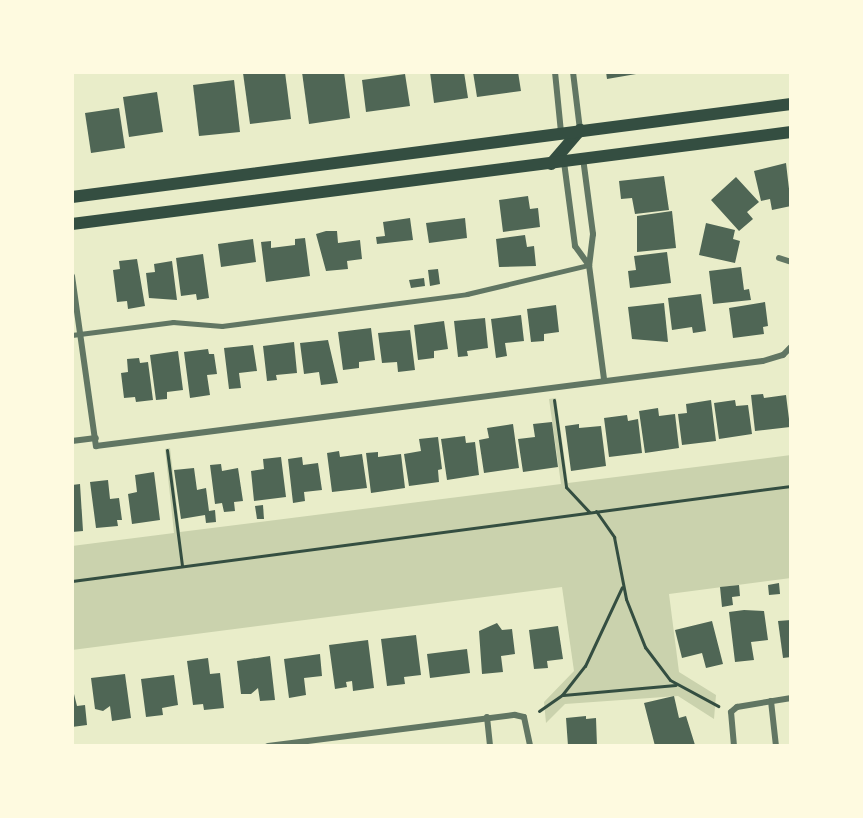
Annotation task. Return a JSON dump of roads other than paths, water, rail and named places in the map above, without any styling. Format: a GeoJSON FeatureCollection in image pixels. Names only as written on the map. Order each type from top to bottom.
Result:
{"type":"FeatureCollection","features":[{"type":"Feature","properties":{"kind":"main road"},"geometry":{"type":"LineString","coordinates":[[72,197],[791,104]]}},
{"type":"Feature","properties":{"kind":"main road"},"geometry":{"type":"LineString","coordinates":[[557,163],[580,130]]}},
{"type":"Feature","properties":{"kind":"main road"},"geometry":{"type":"LineString","coordinates":[[72,224],[791,132]]}},
{"type":"Feature","properties":{"kind":"street"},"geometry":{"type":"LineString","coordinates":[[555,72],[561,132]]}},
{"type":"Feature","properties":{"kind":"street"},"geometry":{"type":"LineString","coordinates":[[573,72],[580,130]]}},
{"type":"Feature","properties":{"kind":"street"},"geometry":{"type":"LineString","coordinates":[[583,158],[594,242],[589,265],[604,379]]}},
{"type":"Feature","properties":{"kind":"street"},"geometry":{"type":"LineString","coordinates":[[557,163],[575,246],[589,265]]}},
{"type":"Feature","properties":{"kind":"street"},"geometry":{"type":"LineString","coordinates":[[780,258],[791,262]]}},
{"type":"Feature","properties":{"kind":"street"},"geometry":{"type":"LineString","coordinates":[[72,276],[96,446],[604,379],[763,361],[783,355],[791,347]]}},
{"type":"Feature","properties":{"kind":"street"},"geometry":{"type":"LineString","coordinates":[[72,441],[96,438]]}},
{"type":"Feature","properties":{"kind":"street"},"geometry":{"type":"LineString","coordinates":[[734,746],[731,712],[736,707],[791,698]]}},
{"type":"Feature","properties":{"kind":"street"},"geometry":{"type":"LineString","coordinates":[[771,701],[776,746]]}},
{"type":"Feature","properties":{"kind":"street"},"geometry":{"type":"LineString","coordinates":[[487,717],[490,746]]}},
{"type":"Feature","properties":{"kind":"street"},"geometry":{"type":"LineString","coordinates":[[268,746],[487,717],[524,717],[530,746]]}},
{"type":"Feature","properties":{"kind":"lane"},"geometry":{"type":"LineString","coordinates":[[72,335],[173,322],[222,326],[422,300],[485,291],[589,265]]}}]}
